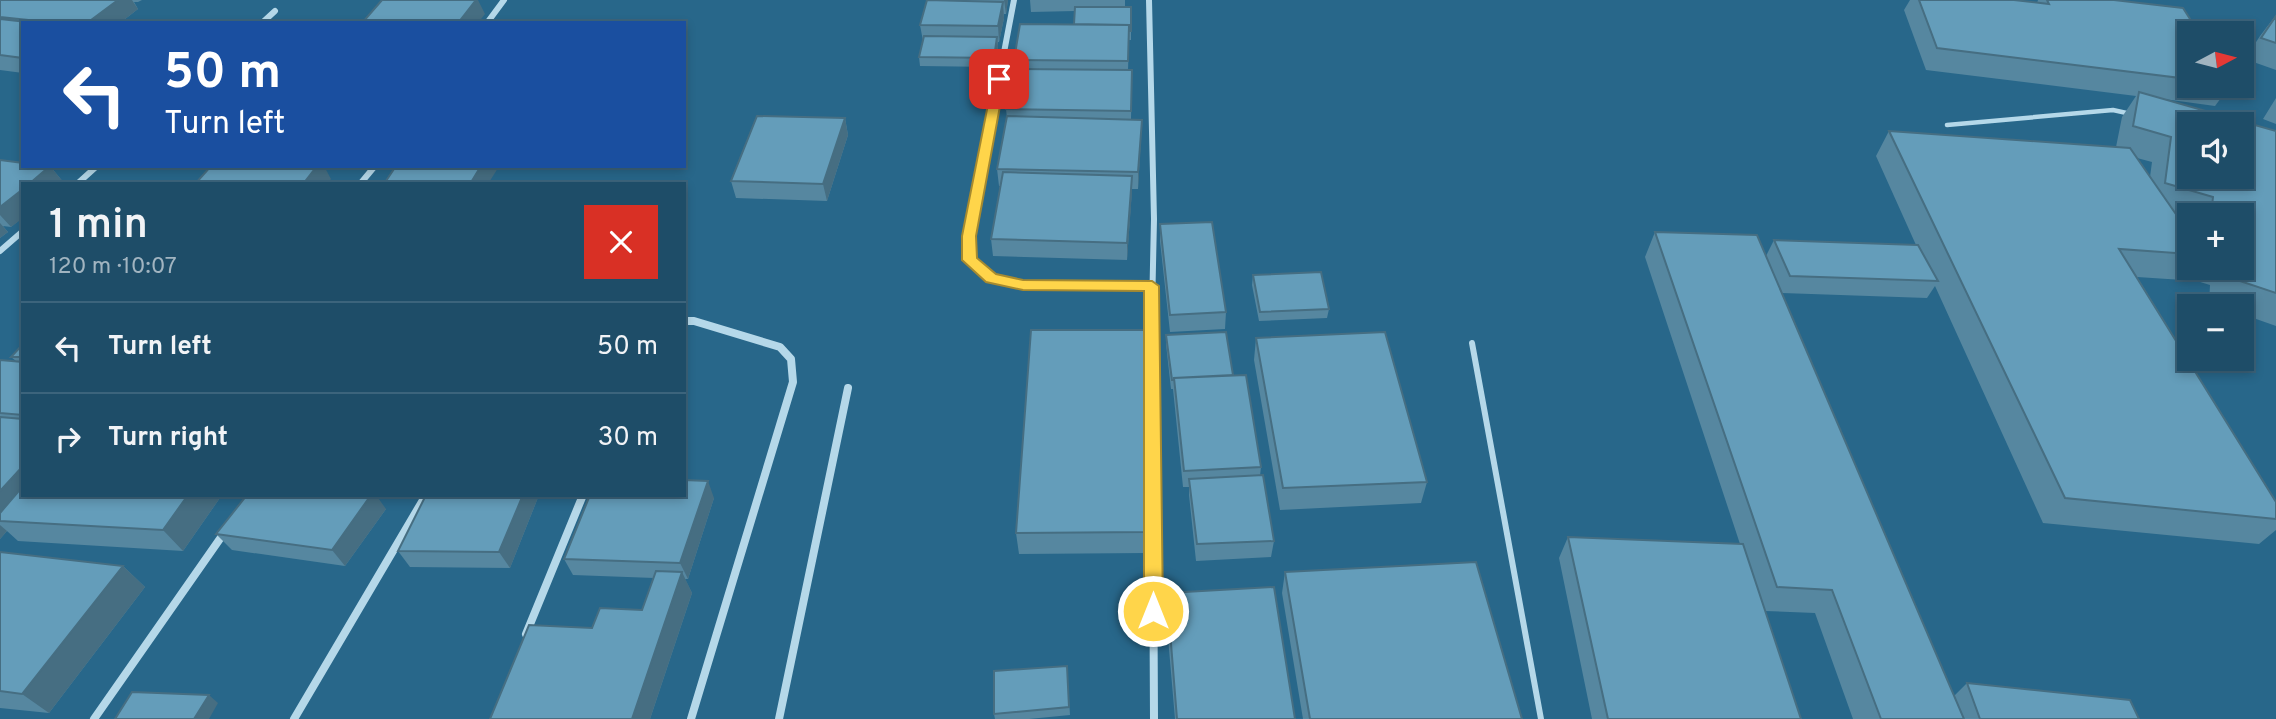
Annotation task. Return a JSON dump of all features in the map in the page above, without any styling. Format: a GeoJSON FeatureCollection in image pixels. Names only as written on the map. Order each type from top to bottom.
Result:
{"type":"FeatureCollection","features":[{"type":"Feature","properties":{"kind":"street"},"geometry":{"type":"LineString","coordinates":[[488,21],[504,0]]}},
{"type":"Feature","properties":{"kind":"street"},"geometry":{"type":"LineString","coordinates":[[1014,0],[969,236],[970,260],[992,278],[1023,285],[1152,286]]}},
{"type":"Feature","properties":{"kind":"street"},"geometry":{"type":"LineString","coordinates":[[1149,0],[1154,219],[1154,719]]}},
{"type":"Feature","properties":{"kind":"street"},"geometry":{"type":"LineString","coordinates":[[264,21],[275,12]]}},
{"type":"Feature","properties":{"kind":"street"},"geometry":{"type":"LineString","coordinates":[[79,182],[95,168]]}},
{"type":"Feature","properties":{"kind":"street"},"geometry":{"type":"LineString","coordinates":[[362,182],[373,168]]}},
{"type":"Feature","properties":{"kind":"street"},"geometry":{"type":"LineString","coordinates":[[0,251],[21,233]]}},
{"type":"Feature","properties":{"kind":"street"},"geometry":{"type":"LineString","coordinates":[[686,321],[694,321],[780,347],[791,359],[793,382],[691,719]]}},
{"type":"Feature","properties":{"kind":"street"},"geometry":{"type":"LineString","coordinates":[[779,719],[848,388]]}},
{"type":"Feature","properties":{"kind":"street"},"geometry":{"type":"LineString","coordinates":[[294,719],[425,497]]}},
{"type":"Feature","properties":{"kind":"street"},"geometry":{"type":"LineString","coordinates":[[522,644],[582,497]]}},
{"type":"Feature","properties":{"kind":"street"},"geometry":{"type":"LineString","coordinates":[[94,719],[228,528]]}},
{"type":"Feature","properties":{"kind":"lane"},"geometry":{"type":"LineString","coordinates":[[1947,125],[2113,110],[2138,116]]}},
{"type":"Feature","properties":{"kind":"lane"},"geometry":{"type":"LineString","coordinates":[[1472,343],[1541,719]]}},
{"type":"Feature","properties":{"kind":"building"},"geometry":{"type":"Polygon","coordinates":[[[0,0],[118,0],[90,21],[38,21],[0,17],[0,0]]]}},
{"type":"Feature","properties":{"kind":"building"},"geometry":{"type":"Polygon","coordinates":[[[382,0],[476,0],[460,21],[364,21],[382,0]]]}},
{"type":"Feature","properties":{"kind":"building"},"geometry":{"type":"Polygon","coordinates":[[[927,0],[1003,2],[998,26],[920,25],[927,0]]]}},
{"type":"Feature","properties":{"kind":"building"},"geometry":{"type":"Polygon","coordinates":[[[1919,0],[2014,0],[2049,4],[2047,0],[2114,0],[2183,8],[2191,21],[2177,21],[2177,78],[1937,48],[1919,0]]]}},
{"type":"Feature","properties":{"kind":"building"},"geometry":{"type":"Polygon","coordinates":[[[1075,7],[1131,7],[1131,31],[1129,25],[1074,24],[1075,7]]]}},
{"type":"Feature","properties":{"kind":"building"},"geometry":{"type":"Polygon","coordinates":[[[2276,16],[2276,43],[2261,38],[2276,16]]]}},
{"type":"Feature","properties":{"kind":"building"},"geometry":{"type":"Polygon","coordinates":[[[0,19],[21,21],[21,58],[0,55],[0,19]]]}},
{"type":"Feature","properties":{"kind":"building"},"geometry":{"type":"Polygon","coordinates":[[[1020,24],[1129,25],[1128,61],[1014,60],[1020,24]]]}},
{"type":"Feature","properties":{"kind":"building"},"geometry":{"type":"Polygon","coordinates":[[[924,36],[997,37],[994,58],[919,57],[924,36]]]}},
{"type":"Feature","properties":{"kind":"building"},"geometry":{"type":"Polygon","coordinates":[[[1012,69],[1132,70],[1131,111],[1006,109],[1012,69]]]}},
{"type":"Feature","properties":{"kind":"building"},"geometry":{"type":"Polygon","coordinates":[[[2139,92],[2209,112],[2177,112],[2177,186],[2165,183],[2171,137],[2133,126],[2139,92]]]}},
{"type":"Feature","properties":{"kind":"building"},"geometry":{"type":"Polygon","coordinates":[[[757,116],[845,118],[823,184],[731,181],[757,116]]]}},
{"type":"Feature","properties":{"kind":"building"},"geometry":{"type":"Polygon","coordinates":[[[1007,116],[1142,120],[1138,172],[997,169],[1007,116]]]}},
{"type":"Feature","properties":{"kind":"building"},"geometry":{"type":"Polygon","coordinates":[[[2254,125],[2276,131],[2276,293],[2237,280],[2254,280],[2254,203],[2212,203],[2213,197],[2186,189],[2254,189],[2254,125]]]}},
{"type":"Feature","properties":{"kind":"building"},"geometry":{"type":"Polygon","coordinates":[[[1889,131],[2130,148],[2177,216],[2177,253],[2119,249],[2177,342],[2177,371],[2195,371],[2276,502],[2276,519],[2065,498],[1889,131]]]}},
{"type":"Feature","properties":{"kind":"building"},"geometry":{"type":"Polygon","coordinates":[[[0,160],[21,163],[21,168],[48,168],[31,182],[21,182],[21,191],[0,207],[0,160]]]}},
{"type":"Feature","properties":{"kind":"building"},"geometry":{"type":"Polygon","coordinates":[[[209,168],[315,168],[305,182],[197,182],[209,168]]]}},
{"type":"Feature","properties":{"kind":"building"},"geometry":{"type":"Polygon","coordinates":[[[395,168],[480,168],[471,182],[385,182],[395,168]]]}},
{"type":"Feature","properties":{"kind":"building"},"geometry":{"type":"Polygon","coordinates":[[[1003,172],[1132,176],[1127,243],[991,239],[1003,172]]]}},
{"type":"Feature","properties":{"kind":"building"},"geometry":{"type":"Polygon","coordinates":[[[1212,222],[1226,312],[1170,315],[1160,224],[1212,222]]]}},
{"type":"Feature","properties":{"kind":"building"},"geometry":{"type":"Polygon","coordinates":[[[1655,232],[1757,235],[1964,719],[1881,719],[1832,590],[1777,587],[1655,232]]]}},
{"type":"Feature","properties":{"kind":"building"},"geometry":{"type":"Polygon","coordinates":[[[1774,240],[1918,245],[1938,281],[1790,276],[1774,240]]]}},
{"type":"Feature","properties":{"kind":"building"},"geometry":{"type":"Polygon","coordinates":[[[1321,272],[1329,309],[1260,312],[1253,275],[1321,272]]]}},
{"type":"Feature","properties":{"kind":"building"},"geometry":{"type":"Polygon","coordinates":[[[1031,330],[1144,330],[1147,532],[1016,533],[1031,330]]]}},
{"type":"Feature","properties":{"kind":"building"},"geometry":{"type":"Polygon","coordinates":[[[1226,332],[1233,375],[1172,380],[1166,335],[1226,332]]]}},
{"type":"Feature","properties":{"kind":"building"},"geometry":{"type":"Polygon","coordinates":[[[1385,332],[1427,482],[1283,488],[1256,338],[1385,332]]]}},
{"type":"Feature","properties":{"kind":"building"},"geometry":{"type":"Polygon","coordinates":[[[21,346],[21,357],[11,357],[21,346]]]}},
{"type":"Feature","properties":{"kind":"building"},"geometry":{"type":"Polygon","coordinates":[[[0,360],[21,362],[21,415],[0,413],[0,360]]]}},
{"type":"Feature","properties":{"kind":"building"},"geometry":{"type":"Polygon","coordinates":[[[1246,375],[1261,467],[1184,471],[1174,378],[1246,375]]]}},
{"type":"Feature","properties":{"kind":"building"},"geometry":{"type":"Polygon","coordinates":[[[0,417],[21,419],[21,468],[0,491],[0,417]]]}},
{"type":"Feature","properties":{"kind":"building"},"geometry":{"type":"Polygon","coordinates":[[[1263,475],[1274,541],[1197,544],[1189,479],[1263,475]]]}},
{"type":"Feature","properties":{"kind":"building"},"geometry":{"type":"Polygon","coordinates":[[[686,480],[708,481],[680,563],[564,559],[589,497],[686,497],[686,480]]]}},
{"type":"Feature","properties":{"kind":"building"},"geometry":{"type":"Polygon","coordinates":[[[21,488],[21,497],[187,497],[163,530],[0,521],[0,513],[21,488]]]}},
{"type":"Feature","properties":{"kind":"building"},"geometry":{"type":"Polygon","coordinates":[[[245,497],[370,497],[332,550],[216,534],[245,497]]]}},
{"type":"Feature","properties":{"kind":"building"},"geometry":{"type":"Polygon","coordinates":[[[425,497],[522,497],[499,552],[398,551],[425,497]]]}},
{"type":"Feature","properties":{"kind":"building"},"geometry":{"type":"Polygon","coordinates":[[[1568,537],[1743,544],[1801,719],[1608,719],[1568,537]]]}},
{"type":"Feature","properties":{"kind":"building"},"geometry":{"type":"Polygon","coordinates":[[[0,552],[123,566],[22,694],[0,691],[0,552]]]}},
{"type":"Feature","properties":{"kind":"building"},"geometry":{"type":"Polygon","coordinates":[[[1476,562],[1522,719],[1310,719],[1285,572],[1476,562]]]}},
{"type":"Feature","properties":{"kind":"building"},"geometry":{"type":"Polygon","coordinates":[[[656,571],[682,572],[632,719],[490,719],[529,625],[592,628],[600,608],[642,610],[656,571]]]}},
{"type":"Feature","properties":{"kind":"building"},"geometry":{"type":"Polygon","coordinates":[[[1274,587],[1295,719],[1177,719],[1167,593],[1274,587]]]}},
{"type":"Feature","properties":{"kind":"building"},"geometry":{"type":"Polygon","coordinates":[[[1067,666],[1069,707],[994,714],[994,671],[1067,666]]]}},
{"type":"Feature","properties":{"kind":"building"},"geometry":{"type":"Polygon","coordinates":[[[1967,683],[2130,700],[2139,719],[1980,719],[1967,683]]]}},
{"type":"Feature","properties":{"kind":"building"},"geometry":{"type":"Polygon","coordinates":[[[132,692],[209,695],[194,719],[115,719],[132,692]]]}},
{"type":"Feature","properties":{"kind":"route"},"geometry":{"type":"LineString","coordinates":[[999,79],[969,236],[970,260],[992,278],[1023,285],[1152,286],[1153,611]]}}]}
